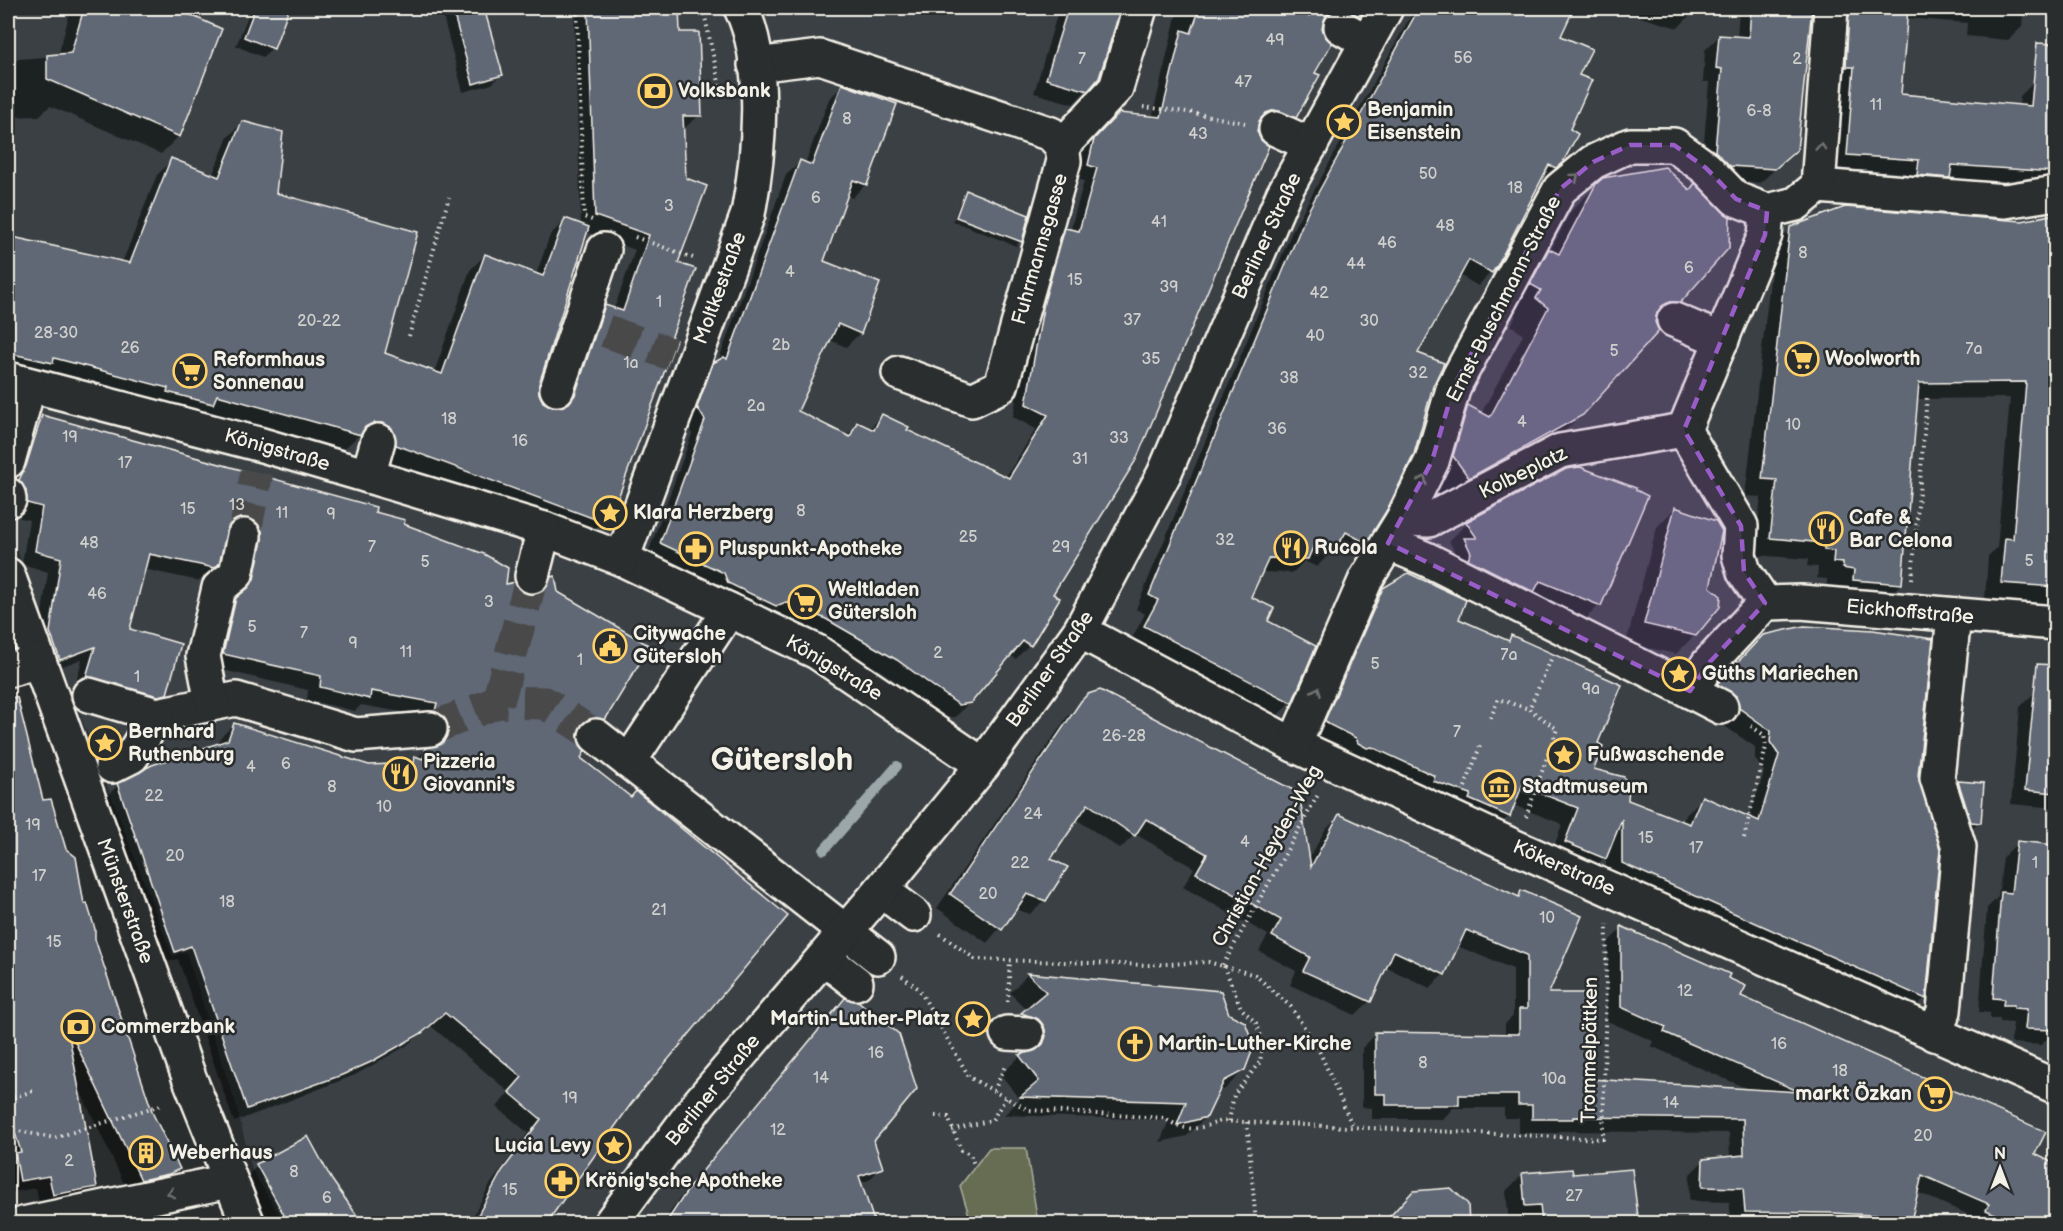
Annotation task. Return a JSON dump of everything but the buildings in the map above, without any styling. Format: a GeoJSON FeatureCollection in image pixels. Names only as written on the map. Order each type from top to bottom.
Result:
{"type":"FeatureCollection","features":[{"type":"Feature","properties":{"kind":"street","name":"Moltkestraße"},"geometry":{"type":"LineString","coordinates":[[622,559],[682,358],[727,271],[748,214],[757,166],[758,126],[755,66],[749,28],[741,8]]}},
{"type":"Feature","properties":{"kind":"street"},"geometry":{"type":"LineString","coordinates":[[1062,146],[1116,88],[1140,8]]}},
{"type":"Feature","properties":{"kind":"street","name":"Berliner Straße"},"geometry":{"type":"LineString","coordinates":[[610,1224],[700,1102],[824,958],[983,765],[1080,631],[1164,474],[1282,195],[1311,145],[1354,35],[1386,8]]}},
{"type":"Feature","properties":{"kind":"street"},"geometry":{"type":"LineString","coordinates":[[1818,186],[1832,8]]}},
{"type":"Feature","properties":{"kind":"street","name":"Fuhrmannsgasse"},"geometry":{"type":"LineString","coordinates":[[755,66],[820,57],[1051,134],[1062,146],[1064,161],[1001,386],[972,400],[899,373]]}},
{"type":"Feature","properties":{"kind":"street"},"geometry":{"type":"LineString","coordinates":[[1276,129],[1311,145]]}},
{"type":"Feature","properties":{"kind":"street","name":"Ernst-Buschmann-Straße"},"geometry":{"type":"LineString","coordinates":[[1294,745],[1366,579],[1406,527],[1432,461],[1454,386],[1560,189],[1593,162],[1630,145],[1674,145],[1706,168],[1736,199],[1767,211]]}},
{"type":"Feature","properties":{"kind":"street"},"geometry":{"type":"LineString","coordinates":[[1690,691],[1708,664],[1765,603],[1744,572],[1739,555],[1741,526],[1684,430],[1765,235],[1767,211],[1796,204],[1818,186],[2005,201],[2055,193]]}},
{"type":"Feature","properties":{"kind":"street"},"geometry":{"type":"LineString","coordinates":[[557,389],[593,327],[598,235]]}},
{"type":"Feature","properties":{"kind":"street"},"geometry":{"type":"LineString","coordinates":[[1674,320],[1722,340]]}},
{"type":"Feature","properties":{"kind":"street"},"geometry":{"type":"LineString","coordinates":[[8,461],[18,382]]}},
{"type":"Feature","properties":{"kind":"street","name":"Königstraße"},"geometry":{"type":"LineString","coordinates":[[18,382],[259,459],[368,476],[544,529],[622,559],[817,652],[983,765]]}},
{"type":"Feature","properties":{"kind":"street","name":"Kolbeplatz"},"geometry":{"type":"LineString","coordinates":[[1406,527],[1560,451],[1684,430]]}},
{"type":"Feature","properties":{"kind":"street"},"geometry":{"type":"LineString","coordinates":[[368,476],[378,441]]}},
{"type":"Feature","properties":{"kind":"street"},"geometry":{"type":"LineString","coordinates":[[1406,527],[1426,559],[1560,638],[1635,663],[1721,707]]}},
{"type":"Feature","properties":{"kind":"street"},"geometry":{"type":"LineString","coordinates":[[531,576],[544,529]]}},
{"type":"Feature","properties":{"kind":"street"},"geometry":{"type":"LineString","coordinates":[[212,703],[202,656],[219,588],[236,574],[244,536]]}},
{"type":"Feature","properties":{"kind":"street","name":"Münsterstraße"},"geometry":{"type":"LineString","coordinates":[[8,576],[128,911],[229,1181],[248,1224]]}},
{"type":"Feature","properties":{"kind":"street","name":"Eickhoffstraße"},"geometry":{"type":"LineString","coordinates":[[1765,603],[1911,599],[1954,616],[2055,623]]}},
{"type":"Feature","properties":{"kind":"street"},"geometry":{"type":"LineString","coordinates":[[629,762],[729,610]]}},
{"type":"Feature","properties":{"kind":"street"},"geometry":{"type":"LineString","coordinates":[[1934,1034],[1944,1011],[1959,847],[1937,778],[1954,616]]}},
{"type":"Feature","properties":{"kind":"street","name":"Kökerstraße"},"geometry":{"type":"LineString","coordinates":[[1080,631],[1294,745],[1515,847],[2055,1087]]}},
{"type":"Feature","properties":{"kind":"street"},"geometry":{"type":"LineString","coordinates":[[8,670],[39,661]]}},
{"type":"Feature","properties":{"kind":"street"},"geometry":{"type":"LineString","coordinates":[[1635,663],[1708,664]]}},
{"type":"Feature","properties":{"kind":"street"},"geometry":{"type":"LineString","coordinates":[[89,695],[156,715],[236,699],[356,735],[430,729]]}},
{"type":"Feature","properties":{"kind":"street"},"geometry":{"type":"LineString","coordinates":[[119,768],[132,756],[156,715]]}},
{"type":"Feature","properties":{"kind":"street"},"geometry":{"type":"LineString","coordinates":[[596,736],[878,957]]}},
{"type":"Feature","properties":{"kind":"street"},"geometry":{"type":"LineString","coordinates":[[881,890],[914,915]]}},
{"type":"Feature","properties":{"kind":"street"},"geometry":{"type":"LineString","coordinates":[[824,958],[856,983]]}},
{"type":"Feature","properties":{"kind":"street"},"geometry":{"type":"LineString","coordinates":[[23,1224],[86,1217],[229,1181]]}},
{"type":"Feature","properties":{"kind":"path"},"geometry":{"type":"LineString","coordinates":[[577,8],[584,217],[598,235]]}},
{"type":"Feature","properties":{"kind":"path"},"geometry":{"type":"LineString","coordinates":[[1104,103],[1188,112],[1276,129]]}},
{"type":"Feature","properties":{"kind":"path"},"geometry":{"type":"LineString","coordinates":[[409,336],[449,197]]}},
{"type":"Feature","properties":{"kind":"path"},"geometry":{"type":"LineString","coordinates":[[633,237],[727,271]]}},
{"type":"Feature","properties":{"kind":"path"},"geometry":{"type":"LineString","coordinates":[[1911,599],[1927,396]]}},
{"type":"Feature","properties":{"kind":"path"},"geometry":{"type":"LineString","coordinates":[[1529,710],[1560,638]]}},
{"type":"Feature","properties":{"kind":"path"},"geometry":{"type":"LineString","coordinates":[[1491,718],[1498,699],[1529,710],[1557,729],[1515,847]]}},
{"type":"Feature","properties":{"kind":"path"},"geometry":{"type":"LineString","coordinates":[[1721,707],[1764,735],[1766,747],[1744,838]]}},
{"type":"Feature","properties":{"kind":"path"},"geometry":{"type":"LineString","coordinates":[[1452,818],[1480,746]]}},
{"type":"Feature","properties":{"kind":"path","name":"Christian-Heyden-Weg"},"geometry":{"type":"LineString","coordinates":[[1229,1121],[1234,1095],[1260,1062],[1263,1042],[1256,1023],[1241,1008],[1223,965],[1335,764]]}},
{"type":"Feature","properties":{"kind":"path","name":"Trommelpättken"},"geometry":{"type":"LineString","coordinates":[[1352,1125],[1603,1139],[1607,914],[1615,890]]}},
{"type":"Feature","properties":{"kind":"path"},"geometry":{"type":"LineString","coordinates":[[878,957],[919,989],[969,1077],[1029,1110],[1164,1118],[1180,1128],[1196,1129],[1221,1121],[1352,1125],[1318,1048],[1291,1007],[1255,975],[1208,962],[1148,965],[975,959],[914,915]]}},
{"type":"Feature","properties":{"kind":"path"},"geometry":{"type":"LineString","coordinates":[[8,1099],[33,1090]]}},
{"type":"Feature","properties":{"kind":"path"},"geometry":{"type":"LineString","coordinates":[[952,1130],[992,1120],[1006,1098]]}},
{"type":"Feature","properties":{"kind":"path"},"geometry":{"type":"LineString","coordinates":[[8,1129],[54,1138],[164,1104]]}},
{"type":"Feature","properties":{"kind":"path"},"geometry":{"type":"LineString","coordinates":[[935,1116],[948,1117],[961,1150],[970,1154],[975,1167]]}},
{"type":"Feature","properties":{"kind":"path"},"geometry":{"type":"LineString","coordinates":[[1247,1122],[1256,1224]]}},
{"type":"Feature","properties":{"kind":"highlighted area"},"geometry":{"type":"Polygon","coordinates":[[[1630,145],[1674,145],[1706,168],[1736,199],[1767,211],[1765,235],[1684,430],[1741,526],[1744,572],[1765,603],[1708,664],[1690,691],[1388,543],[1432,461],[1454,386],[1560,189],[1593,162],[1630,145]]]}},
{"type":"Feature","properties":{"kind":"shaded area"},"geometry":{"type":"Polygon","coordinates":[[[8,8],[2055,8],[2056,1107],[2049,1129],[2055,1134],[2055,1223],[284,1223],[252,1170],[236,1105],[186,952],[172,956],[8,526],[8,8]]]}},
{"type":"Feature","properties":{"kind":"green space"},"geometry":{"type":"Polygon","coordinates":[[[989,1148],[1026,1148],[1038,1223],[964,1223],[969,1215],[960,1186],[989,1148]]]}},
{"type":"Feature","properties":{"kind":"waterway"},"geometry":{"type":"LineString","coordinates":[[824,850],[897,766]]}},
{"type":"Feature","properties":{"kind":"tunnel"},"geometry":{"type":"LineString","coordinates":[[606,331],[671,354]]}},
{"type":"Feature","properties":{"kind":"tunnel"},"geometry":{"type":"LineString","coordinates":[[244,536],[257,472]]}},
{"type":"Feature","properties":{"kind":"tunnel"},"geometry":{"type":"LineString","coordinates":[[498,702],[532,576]]}},
{"type":"Feature","properties":{"kind":"tunnel"},"geometry":{"type":"LineString","coordinates":[[430,729],[498,702],[545,703],[596,736]]}},
{"type":"Feature","properties":{"kind":"place","name":"Volksbank"},"geometry":{"type":"Point","coordinates":[655,91]}},
{"type":"Feature","properties":{"kind":"place","name":"Benjamin Eisenstein"},"geometry":{"type":"Point","coordinates":[1344,122]}},
{"type":"Feature","properties":{"kind":"place","name":"Woolworth"},"geometry":{"type":"Point","coordinates":[1802,359]}},
{"type":"Feature","properties":{"kind":"place","name":"Reformhaus Sonnenau"},"geometry":{"type":"Point","coordinates":[190,371]}},
{"type":"Feature","properties":{"kind":"place","name":"Klara Herzberg"},"geometry":{"type":"Point","coordinates":[610,513]}},
{"type":"Feature","properties":{"kind":"place","name":"Cafe & Bar Celona"},"geometry":{"type":"Point","coordinates":[1826,529]}},
{"type":"Feature","properties":{"kind":"place","name":"Rucola"},"geometry":{"type":"Point","coordinates":[1291,548]}},
{"type":"Feature","properties":{"kind":"place","name":"Pluspunkt-Apotheke"},"geometry":{"type":"Point","coordinates":[696,549]}},
{"type":"Feature","properties":{"kind":"place","name":"Weltladen Gütersloh"},"geometry":{"type":"Point","coordinates":[805,602]}},
{"type":"Feature","properties":{"kind":"place","name":"Citywache Gütersloh"},"geometry":{"type":"Point","coordinates":[610,646]}},
{"type":"Feature","properties":{"kind":"place","name":"Güths Mariechen"},"geometry":{"type":"Point","coordinates":[1679,674]}},
{"type":"Feature","properties":{"kind":"place","name":"Bernhard Ruthenburg"},"geometry":{"type":"Point","coordinates":[105,743]}},
{"type":"Feature","properties":{"kind":"place","name":"Fußwaschende"},"geometry":{"type":"Point","coordinates":[1564,755]}},
{"type":"Feature","properties":{"kind":"place","name":"Pizzeria Giovanni's"},"geometry":{"type":"Point","coordinates":[400,774]}},
{"type":"Feature","properties":{"kind":"place","name":"Stadtmuseum"},"geometry":{"type":"Point","coordinates":[1499,787]}},
{"type":"Feature","properties":{"kind":"place","name":"Martin-Luther-Platz"},"geometry":{"type":"Point","coordinates":[973,1019]}},
{"type":"Feature","properties":{"kind":"place","name":"Commerzbank"},"geometry":{"type":"Point","coordinates":[78,1027]}},
{"type":"Feature","properties":{"kind":"place","name":"Martin-Luther-Kirche"},"geometry":{"type":"Point","coordinates":[1135,1044]}},
{"type":"Feature","properties":{"kind":"place","name":"markt Özkan"},"geometry":{"type":"Point","coordinates":[1935,1094]}},
{"type":"Feature","properties":{"kind":"place","name":"Lucia Levy"},"geometry":{"type":"Point","coordinates":[614,1146]}},
{"type":"Feature","properties":{"kind":"place","name":"Weberhaus"},"geometry":{"type":"Point","coordinates":[146,1153]}},
{"type":"Feature","properties":{"kind":"place","name":"Krönig'sche Apotheke"},"geometry":{"type":"Point","coordinates":[562,1181]}},
{"type":"Feature","properties":{"kind":"district","name":"Gütersloh"},"geometry":{"type":"Point","coordinates":[782,760]}}]}
